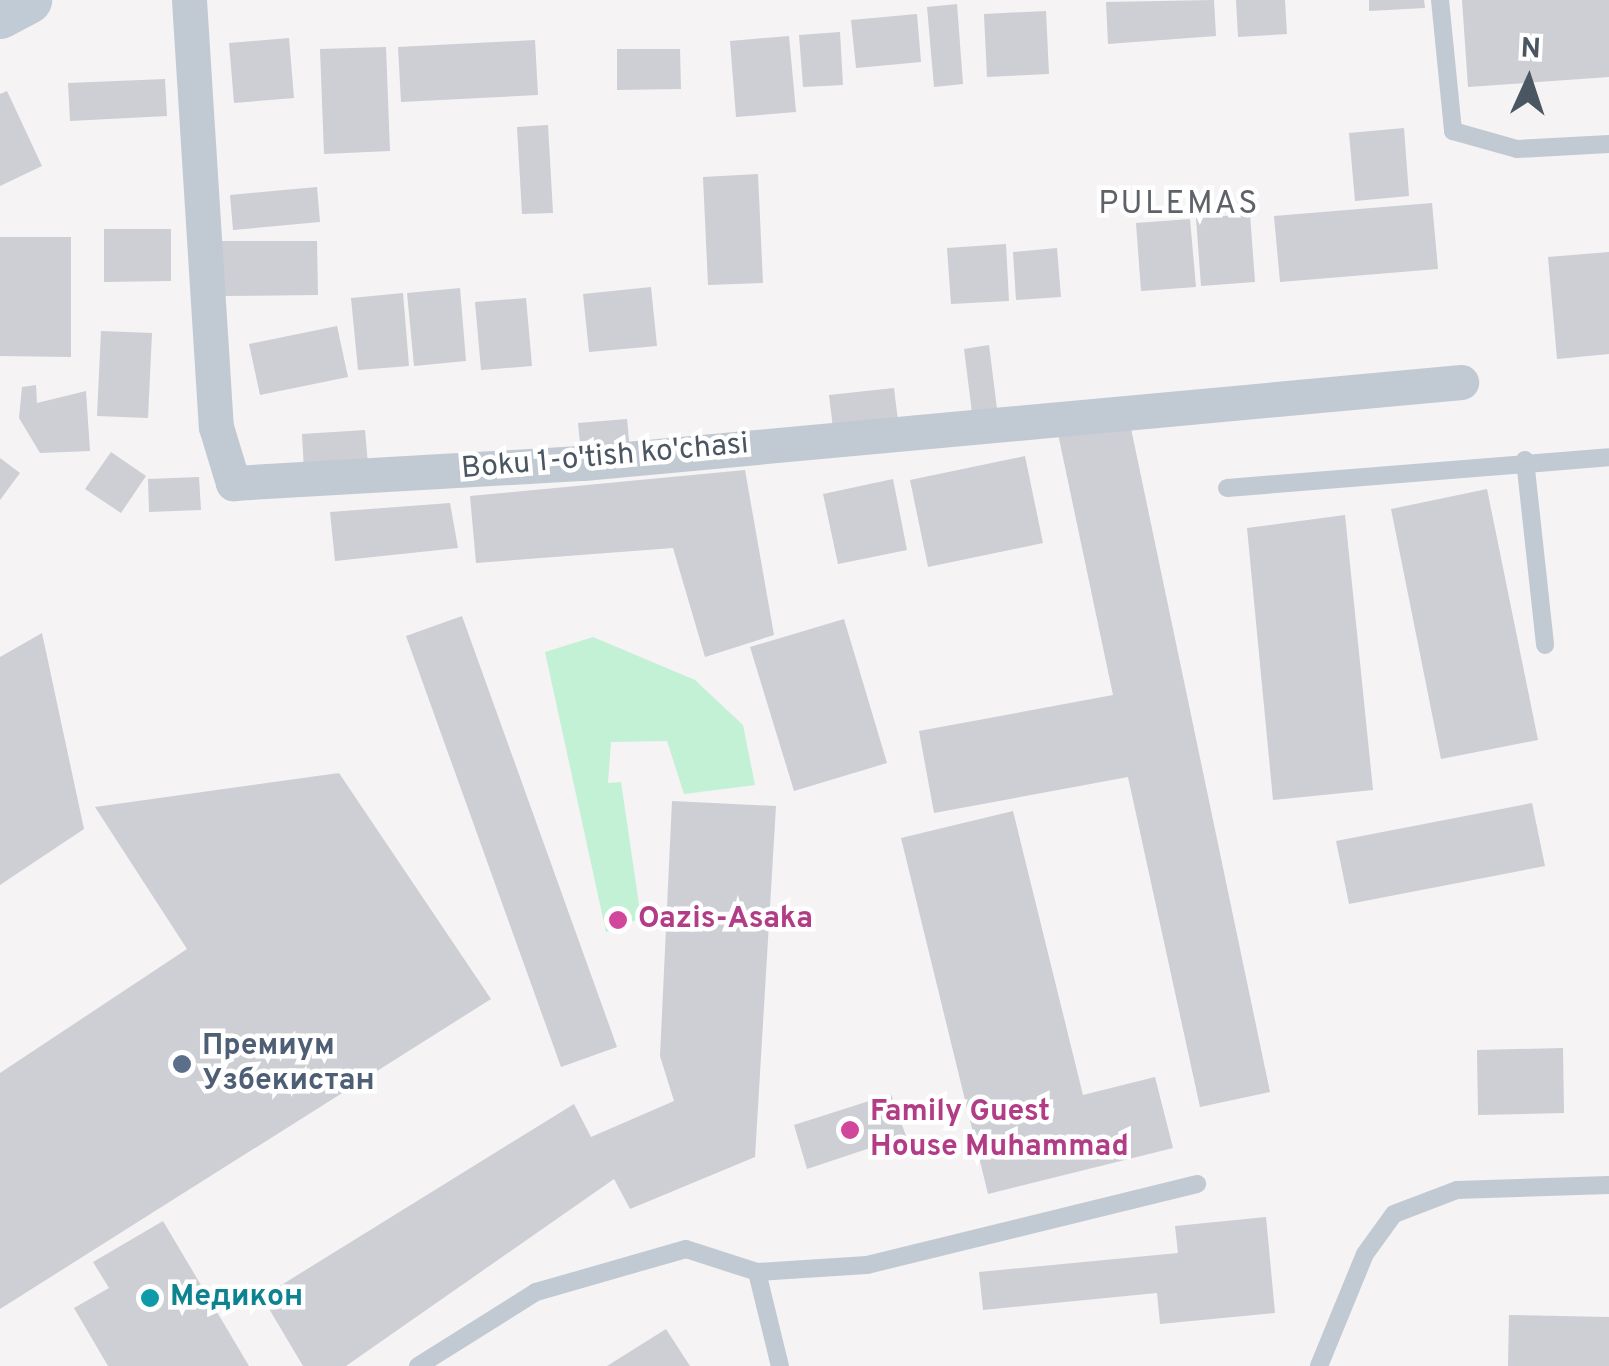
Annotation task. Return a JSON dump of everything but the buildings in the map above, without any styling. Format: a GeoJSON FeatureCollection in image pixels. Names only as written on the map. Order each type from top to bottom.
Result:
{"type":"FeatureCollection","features":[{"type":"Feature","properties":{"kind":"street"},"geometry":{"type":"LineString","coordinates":[[0,15],[28,0]]}},
{"type":"Feature","properties":{"kind":"street","name":"Boku 1-o'tish ko'chasi"},"geometry":{"type":"LineString","coordinates":[[190,0],[216,427],[234,483],[583,462],[1461,382]]}},
{"type":"Feature","properties":{"kind":"lane"},"geometry":{"type":"LineString","coordinates":[[1440,0],[1453,130],[1517,149],[1609,144]]}},
{"type":"Feature","properties":{"kind":"lane"},"geometry":{"type":"LineString","coordinates":[[1226,488],[1525,460],[1609,457]]}},
{"type":"Feature","properties":{"kind":"lane"},"geometry":{"type":"LineString","coordinates":[[1525,460],[1544,645]]}},
{"type":"Feature","properties":{"kind":"lane"},"geometry":{"type":"LineString","coordinates":[[418,1366],[536,1292],[686,1248],[757,1272],[867,1265],[938,1252],[1197,1184]]}},
{"type":"Feature","properties":{"kind":"lane"},"geometry":{"type":"LineString","coordinates":[[1319,1366],[1365,1254],[1394,1214],[1457,1190],[1609,1184]]}},
{"type":"Feature","properties":{"kind":"lane"},"geometry":{"type":"LineString","coordinates":[[757,1272],[780,1366]]}},
{"type":"Feature","properties":{"kind":"green space"},"geometry":{"type":"Polygon","coordinates":[[[593,637],[695,680],[743,725],[755,785],[684,794],[667,741],[611,742],[608,783],[621,782],[641,918],[606,932],[545,652],[593,637]]]}},
{"type":"Feature","properties":{"kind":"place","name":"Oazis-Asaka"},"geometry":{"type":"Point","coordinates":[618,920]}},
{"type":"Feature","properties":{"kind":"place","name":"Премиум Узбекистан"},"geometry":{"type":"Point","coordinates":[182,1064]}},
{"type":"Feature","properties":{"kind":"place","name":"Family Guest House Muhammad"},"geometry":{"type":"Point","coordinates":[850,1130]}},
{"type":"Feature","properties":{"kind":"place","name":"Медикон"},"geometry":{"type":"Point","coordinates":[150,1298]}},
{"type":"Feature","properties":{"kind":"district","name":"PULEMAS"},"geometry":{"type":"Point","coordinates":[1179,205]}}]}
